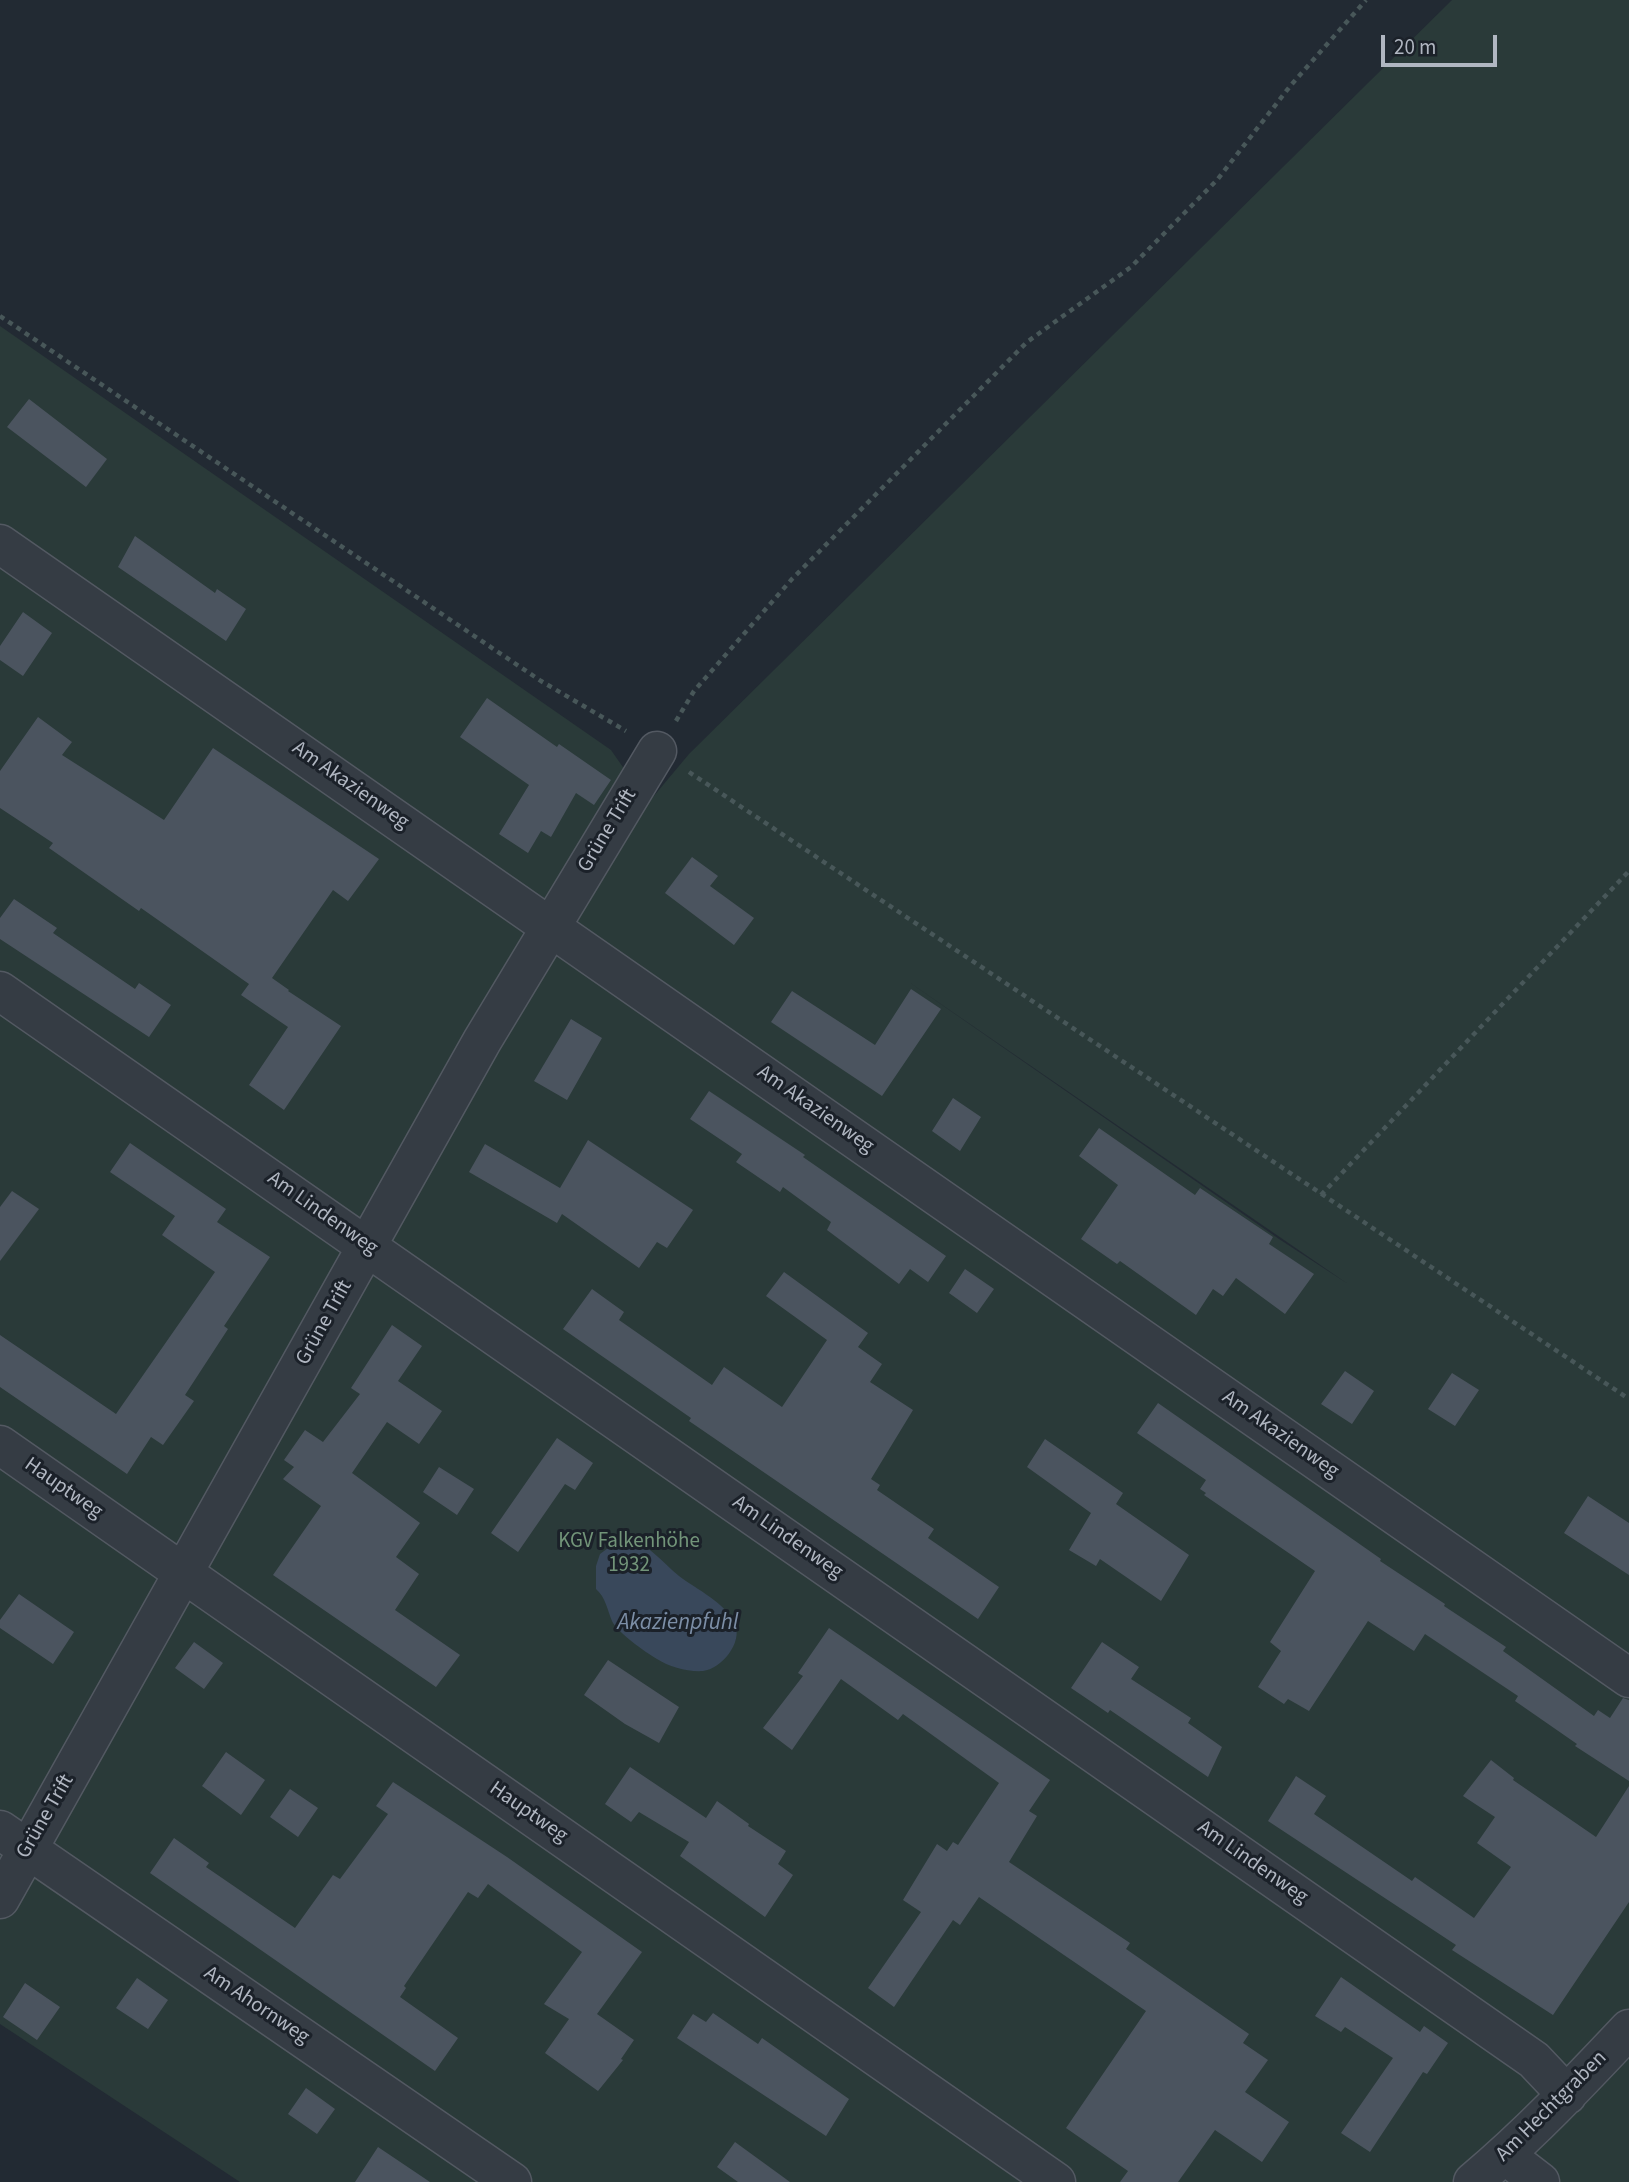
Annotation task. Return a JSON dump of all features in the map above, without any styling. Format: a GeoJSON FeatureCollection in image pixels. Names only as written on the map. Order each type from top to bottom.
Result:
{"type":"FeatureCollection","features":[{"type":"Feature","properties":{"kind":"lane","name":"Am Akazienweg"},"geometry":{"type":"LineString","coordinates":[[0,544],[1629,1678]]}},
{"type":"Feature","properties":{"kind":"lane","name":"Grüne Trift"},"geometry":{"type":"LineString","coordinates":[[0,1899],[14,1840],[185,1573],[482,1041],[657,751]]}},
{"type":"Feature","properties":{"kind":"lane","name":"Am Lindenweg"},"geometry":{"type":"LineString","coordinates":[[0,991],[1534,2060],[1567,2095]]}},
{"type":"Feature","properties":{"kind":"lane","name":"Hauptweg"},"geometry":{"type":"LineString","coordinates":[[0,1445],[1056,2182]]}},
{"type":"Feature","properties":{"kind":"lane","name":"Am Ahornweg"},"geometry":{"type":"LineString","coordinates":[[14,1840],[512,2182]]}},
{"type":"Feature","properties":{"kind":"lane","name":"Am Hechtgraben"},"geometry":{"type":"LineString","coordinates":[[1473,2182],[1506,2155],[1629,2029]]}},
{"type":"Feature","properties":{"kind":"lane"},"geometry":{"type":"LineString","coordinates":[[1506,2155],[1540,2182]]}},
{"type":"Feature","properties":{"kind":"path"},"geometry":{"type":"LineString","coordinates":[[657,751],[694,691],[792,579],[1027,342],[1131,267],[1217,180],[1291,85],[1366,0]]}},
{"type":"Feature","properties":{"kind":"path"},"geometry":{"type":"LineString","coordinates":[[0,316],[541,681],[596,711],[657,751],[1629,1399]]}},
{"type":"Feature","properties":{"kind":"path"},"geometry":{"type":"LineString","coordinates":[[1321,1195],[1629,871]]}},
{"type":"Feature","properties":{"kind":"green space","name":"KGV Falkenhöhe 1932"},"geometry":{"type":"Polygon","coordinates":[[[1452,0],[1629,0],[1629,2182],[240,2182],[0,2024],[0,326],[611,750],[648,803],[689,754],[1452,0]],[[906,980],[1279,1239],[1348,1284],[906,980]]]}},
{"type":"Feature","properties":{"kind":"water","name":"Akazienpfuhl"},"geometry":{"type":"Polygon","coordinates":[[[629,1537],[649,1549],[731,1616],[737,1631],[736,1639],[729,1654],[717,1665],[697,1671],[667,1664],[639,1647],[615,1626],[596,1589],[596,1566],[600,1554],[620,1539],[629,1537]]]}},
{"type":"Feature","properties":{"kind":"building"},"geometry":{"type":"Polygon","coordinates":[[[29,399],[107,459],[86,487],[7,427],[29,399]]]}},
{"type":"Feature","properties":{"kind":"building"},"geometry":{"type":"Polygon","coordinates":[[[135,536],[215,593],[217,589],[246,609],[226,641],[118,567],[135,536]]]}},
{"type":"Feature","properties":{"kind":"building"},"geometry":{"type":"Polygon","coordinates":[[[23,612],[52,633],[23,676],[0,660],[0,646],[23,612]]]}},
{"type":"Feature","properties":{"kind":"building"},"geometry":{"type":"Polygon","coordinates":[[[487,698],[557,747],[559,744],[611,780],[594,805],[576,793],[551,837],[541,831],[528,853],[499,834],[529,785],[460,737],[487,698]]]}},
{"type":"Feature","properties":{"kind":"building"},"geometry":{"type":"Polygon","coordinates":[[[38,717],[72,742],[62,755],[164,820],[213,748],[379,859],[348,901],[333,890],[272,978],[341,1026],[284,1110],[249,1085],[288,1027],[241,995],[249,984],[141,908],[139,911],[49,848],[53,843],[0,808],[0,771],[38,717]]]}},
{"type":"Feature","properties":{"kind":"building"},"geometry":{"type":"Polygon","coordinates":[[[692,857],[718,876],[710,886],[754,918],[734,945],[665,893],[692,857]]]}},
{"type":"Feature","properties":{"kind":"building"},"geometry":{"type":"Polygon","coordinates":[[[14,899],[57,928],[53,933],[135,989],[139,983],[171,1005],[149,1037],[0,939],[0,918],[14,899]]]}},
{"type":"Feature","properties":{"kind":"building"},"geometry":{"type":"Polygon","coordinates":[[[911,989],[941,1009],[882,1096],[771,1022],[792,991],[875,1045],[911,989]]]}},
{"type":"Feature","properties":{"kind":"building"},"geometry":{"type":"Polygon","coordinates":[[[571,1019],[602,1038],[567,1100],[534,1081],[571,1019]]]}},
{"type":"Feature","properties":{"kind":"building"},"geometry":{"type":"Polygon","coordinates":[[[709,1091],[805,1155],[803,1157],[946,1256],[928,1282],[910,1269],[899,1284],[827,1230],[831,1222],[783,1187],[780,1192],[736,1162],[742,1154],[690,1119],[709,1091]]]}},
{"type":"Feature","properties":{"kind":"building"},"geometry":{"type":"Polygon","coordinates":[[[953,1098],[981,1117],[960,1151],[932,1131],[953,1098]]]}},
{"type":"Feature","properties":{"kind":"building"},"geometry":{"type":"Polygon","coordinates":[[[1099,1128],[1195,1195],[1200,1188],[1273,1237],[1269,1244],[1314,1274],[1285,1314],[1236,1278],[1223,1296],[1213,1289],[1196,1315],[1120,1261],[1117,1264],[1081,1239],[1118,1185],[1079,1156],[1099,1128]]]}},
{"type":"Feature","properties":{"kind":"building"},"geometry":{"type":"Polygon","coordinates":[[[588,1140],[693,1210],[667,1248],[657,1242],[639,1268],[562,1214],[557,1223],[469,1172],[485,1144],[560,1188],[588,1140]]]}},
{"type":"Feature","properties":{"kind":"building"},"geometry":{"type":"Polygon","coordinates":[[[130,1143],[226,1209],[217,1222],[270,1257],[224,1326],[228,1329],[185,1395],[194,1401],[163,1445],[151,1437],[127,1474],[0,1387],[0,1335],[116,1414],[215,1272],[162,1235],[175,1216],[110,1172],[130,1143]]]}},
{"type":"Feature","properties":{"kind":"building"},"geometry":{"type":"Polygon","coordinates":[[[12,1191],[39,1209],[0,1261],[0,1207],[12,1191]]]}},
{"type":"Feature","properties":{"kind":"building"},"geometry":{"type":"Polygon","coordinates":[[[965,1269],[994,1289],[977,1313],[949,1293],[965,1269]]]}},
{"type":"Feature","properties":{"kind":"building"},"geometry":{"type":"Polygon","coordinates":[[[784,1272],[868,1333],[858,1347],[882,1364],[870,1382],[913,1410],[871,1479],[880,1485],[877,1490],[934,1529],[928,1538],[999,1587],[978,1619],[689,1421],[691,1418],[563,1329],[592,1289],[624,1312],[619,1320],[712,1385],[724,1367],[782,1407],[827,1340],[766,1296],[784,1272]]]}},
{"type":"Feature","properties":{"kind":"building"},"geometry":{"type":"Polygon","coordinates":[[[392,1325],[422,1346],[398,1381],[442,1411],[419,1444],[387,1422],[352,1473],[420,1523],[396,1557],[419,1574],[395,1610],[460,1655],[436,1687],[273,1575],[321,1506],[283,1479],[294,1467],[284,1460],[305,1430],[323,1442],[360,1394],[351,1388],[392,1325]]]}},
{"type":"Feature","properties":{"kind":"building"},"geometry":{"type":"Polygon","coordinates":[[[1345,1371],[1374,1391],[1352,1424],[1321,1404],[1345,1371]]]}},
{"type":"Feature","properties":{"kind":"building"},"geometry":{"type":"Polygon","coordinates":[[[1452,1373],[1479,1390],[1455,1426],[1428,1409],[1452,1373]]]}},
{"type":"Feature","properties":{"kind":"building"},"geometry":{"type":"Polygon","coordinates":[[[1158,1403],[1506,1647],[1503,1651],[1594,1716],[1598,1710],[1610,1718],[1623,1698],[1629,1700],[1629,1781],[1575,1746],[1577,1744],[1515,1701],[1518,1696],[1425,1634],[1414,1651],[1368,1621],[1309,1711],[1288,1699],[1284,1704],[1258,1687],[1281,1651],[1270,1642],[1315,1571],[1204,1495],[1206,1493],[1200,1489],[1206,1480],[1137,1433],[1158,1403]]]}},
{"type":"Feature","properties":{"kind":"building"},"geometry":{"type":"Polygon","coordinates":[[[557,1438],[593,1463],[575,1490],[565,1484],[518,1552],[491,1533],[557,1438]]]}},
{"type":"Feature","properties":{"kind":"building"},"geometry":{"type":"Polygon","coordinates":[[[1045,1439],[1123,1493],[1116,1504],[1189,1555],[1161,1601],[1100,1559],[1096,1566],[1069,1550],[1091,1513],[1027,1467],[1045,1439]]]}},
{"type":"Feature","properties":{"kind":"building"},"geometry":{"type":"Polygon","coordinates":[[[439,1467],[474,1489],[457,1515],[423,1492],[439,1467]]]}},
{"type":"Feature","properties":{"kind":"building"},"geometry":{"type":"Polygon","coordinates":[[[1588,1496],[1629,1523],[1629,1575],[1564,1533],[1588,1496]]]}},
{"type":"Feature","properties":{"kind":"building"},"geometry":{"type":"Polygon","coordinates":[[[19,1594],[74,1632],[53,1664],[0,1628],[0,1620],[19,1594]]]}},
{"type":"Feature","properties":{"kind":"building"},"geometry":{"type":"Polygon","coordinates":[[[829,1628],[1050,1780],[1029,1811],[1037,1816],[1009,1862],[1130,1943],[1126,1949],[1249,2034],[1243,2043],[1268,2060],[1245,2092],[1289,2122],[1262,2162],[1215,2130],[1178,2182],[1120,2182],[1128,2171],[1066,2128],[1146,2011],[979,1897],[960,1925],[953,1920],[894,2007],[868,1988],[921,1912],[903,1900],[937,1844],[947,1851],[953,1842],[958,1845],[999,1783],[903,1714],[898,1720],[841,1679],[792,1750],[763,1728],[803,1676],[798,1673],[829,1628]]]}},
{"type":"Feature","properties":{"kind":"building"},"geometry":{"type":"Polygon","coordinates":[[[194,1642],[223,1663],[204,1689],[175,1668],[194,1642]]]}},
{"type":"Feature","properties":{"kind":"building"},"geometry":{"type":"Polygon","coordinates":[[[1102,1642],[1139,1667],[1131,1679],[1191,1718],[1188,1723],[1222,1747],[1208,1777],[1110,1710],[1108,1713],[1071,1688],[1102,1642]]]}},
{"type":"Feature","properties":{"kind":"building"},"geometry":{"type":"Polygon","coordinates":[[[608,1660],[679,1707],[659,1743],[625,1724],[584,1695],[608,1660]]]}},
{"type":"Feature","properties":{"kind":"building"},"geometry":{"type":"Polygon","coordinates":[[[226,1752],[265,1780],[241,1815],[202,1786],[226,1752]]]}},
{"type":"Feature","properties":{"kind":"building"},"geometry":{"type":"Polygon","coordinates":[[[1491,1760],[1514,1778],[1513,1780],[1596,1837],[1629,1786],[1629,1902],[1553,2015],[1452,1950],[1456,1945],[1268,1821],[1296,1776],[1326,1796],[1314,1814],[1412,1881],[1415,1877],[1474,1918],[1511,1867],[1477,1843],[1495,1817],[1463,1796],[1491,1760]]]}},
{"type":"Feature","properties":{"kind":"building"},"geometry":{"type":"Polygon","coordinates":[[[630,1767],[706,1818],[717,1801],[786,1851],[778,1864],[793,1875],[765,1917],[680,1856],[689,1842],[639,1812],[631,1822],[605,1804],[630,1767]]]}},
{"type":"Feature","properties":{"kind":"building"},"geometry":{"type":"Polygon","coordinates":[[[393,1782],[507,1857],[642,1952],[597,2014],[634,2040],[621,2059],[623,2060],[598,2091],[545,2053],[569,2019],[544,2004],[582,1952],[488,1884],[478,1898],[468,1892],[404,1986],[406,1988],[400,1997],[458,2038],[435,2071],[150,1873],[174,1838],[209,1863],[206,1867],[295,1928],[333,1875],[340,1879],[388,1814],[376,1806],[393,1782]]]}},
{"type":"Feature","properties":{"kind":"building"},"geometry":{"type":"Polygon","coordinates":[[[290,1789],[318,1808],[298,1837],[270,1817],[290,1789]]]}},
{"type":"Feature","properties":{"kind":"building"},"geometry":{"type":"Polygon","coordinates":[[[1341,1977],[1420,2032],[1424,2026],[1448,2043],[1427,2074],[1423,2072],[1370,2152],[1341,2133],[1393,2058],[1345,2027],[1341,2032],[1315,2016],[1341,1977]]]}},
{"type":"Feature","properties":{"kind":"building"},"geometry":{"type":"Polygon","coordinates":[[[137,1978],[168,2000],[148,2029],[116,2008],[137,1978]]]}},
{"type":"Feature","properties":{"kind":"building"},"geometry":{"type":"Polygon","coordinates":[[[25,1983],[60,2007],[37,2040],[3,2017],[25,1983]]]}},
{"type":"Feature","properties":{"kind":"building"},"geometry":{"type":"Polygon","coordinates":[[[713,2013],[758,2044],[762,2038],[849,2099],[826,2136],[677,2038],[693,2014],[706,2022],[713,2013]]]}},
{"type":"Feature","properties":{"kind":"building"},"geometry":{"type":"Polygon","coordinates":[[[306,2088],[335,2109],[317,2134],[288,2114],[306,2088]]]}},
{"type":"Feature","properties":{"kind":"building"},"geometry":{"type":"Polygon","coordinates":[[[735,2142],[790,2182],[738,2182],[717,2167],[735,2142]]]}},
{"type":"Feature","properties":{"kind":"building"},"geometry":{"type":"Polygon","coordinates":[[[378,2147],[430,2182],[355,2182],[378,2147]]]}}]}
